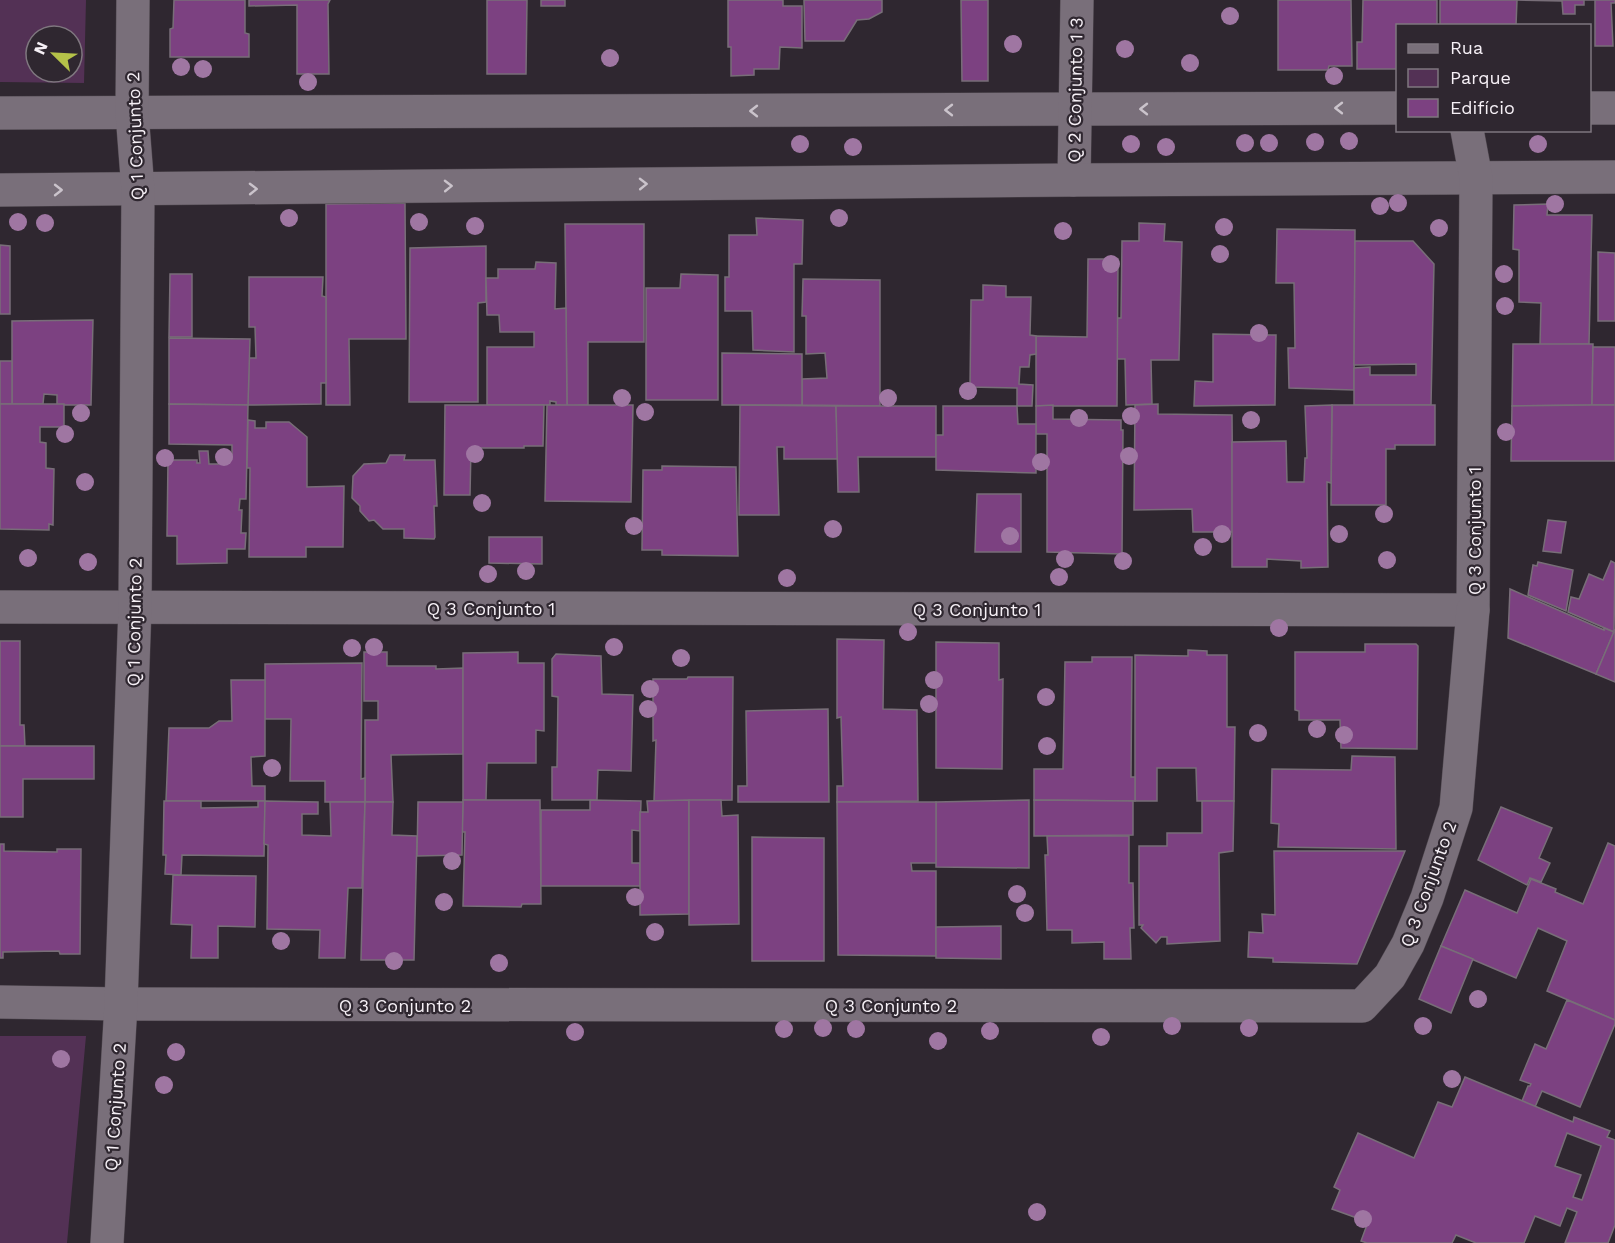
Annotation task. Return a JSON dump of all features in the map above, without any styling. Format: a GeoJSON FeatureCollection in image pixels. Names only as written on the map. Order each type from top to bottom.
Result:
{"type":"FeatureCollection","features":[{"type":"Feature","properties":{"kind":"street","name":"Q 1 Conjunto 2"},"geometry":{"type":"LineString","coordinates":[[106,1243],[121,1004],[135,608],[138,190],[132,113],[133,0]]}},
{"type":"Feature","properties":{"kind":"street","name":"Q 2 Conjunto 1 3"},"geometry":{"type":"LineString","coordinates":[[1074,180],[1077,0]]}},
{"type":"Feature","properties":{"kind":"street"},"geometry":{"type":"LineString","coordinates":[[0,113],[1396,108]]}},
{"type":"Feature","properties":{"kind":"street"},"geometry":{"type":"LineString","coordinates":[[1591,108],[1615,108]]}},
{"type":"Feature","properties":{"kind":"street","name":"Q 3 Conjunto 1"},"geometry":{"type":"LineString","coordinates":[[0,607],[1473,610],[1476,178],[1467,132]]}},
{"type":"Feature","properties":{"kind":"street"},"geometry":{"type":"LineString","coordinates":[[0,190],[1615,177]]}},
{"type":"Feature","properties":{"kind":"street","name":"Q 3 Conjunto 2"},"geometry":{"type":"LineString","coordinates":[[0,1002],[1362,1006],[1390,976],[1408,944],[1427,898],[1456,808],[1473,610]]}},
{"type":"Feature","properties":{"kind":"green space"},"geometry":{"type":"Polygon","coordinates":[[[0,0],[86,0],[84,83],[84,24],[24,24],[24,82],[0,82],[0,0]]]}},
{"type":"Feature","properties":{"kind":"green space"},"geometry":{"type":"Polygon","coordinates":[[[0,1036],[86,1036],[67,1243],[0,1243],[0,1036]]]}},
{"type":"Feature","properties":{"kind":"building"},"geometry":{"type":"Polygon","coordinates":[[[174,0],[245,0],[245,33],[249,34],[249,57],[170,57],[170,29],[173,28],[174,0]]]}},
{"type":"Feature","properties":{"kind":"building"},"geometry":{"type":"Polygon","coordinates":[[[249,0],[330,0],[328,4],[329,74],[297,74],[297,5],[249,6],[249,0]]]}},
{"type":"Feature","properties":{"kind":"building"},"geometry":{"type":"Polygon","coordinates":[[[487,0],[527,0],[526,74],[487,74],[487,0]]]}},
{"type":"Feature","properties":{"kind":"building"},"geometry":{"type":"Polygon","coordinates":[[[541,0],[565,0],[565,6],[541,6],[541,0]]]}},
{"type":"Feature","properties":{"kind":"building"},"geometry":{"type":"Polygon","coordinates":[[[728,0],[783,0],[783,6],[802,6],[802,48],[780,47],[779,69],[754,69],[754,75],[731,76],[731,47],[728,47],[728,0]]]}},
{"type":"Feature","properties":{"kind":"building"},"geometry":{"type":"Polygon","coordinates":[[[804,0],[882,0],[882,12],[869,19],[857,20],[844,41],[805,41],[804,0]]]}},
{"type":"Feature","properties":{"kind":"building"},"geometry":{"type":"Polygon","coordinates":[[[961,0],[988,0],[988,81],[962,81],[961,0]]]}},
{"type":"Feature","properties":{"kind":"building"},"geometry":{"type":"Polygon","coordinates":[[[1278,0],[1351,0],[1352,66],[1329,66],[1328,70],[1278,70],[1278,0]]]}},
{"type":"Feature","properties":{"kind":"building"},"geometry":{"type":"Polygon","coordinates":[[[1363,0],[1437,0],[1437,24],[1396,24],[1396,69],[1357,69],[1357,42],[1362,42],[1363,0]]]}},
{"type":"Feature","properties":{"kind":"building"},"geometry":{"type":"Polygon","coordinates":[[[1440,0],[1517,0],[1516,24],[1440,24],[1440,0]]]}},
{"type":"Feature","properties":{"kind":"building"},"geometry":{"type":"Polygon","coordinates":[[[1517,0],[1584,0],[1584,5],[1575,5],[1575,14],[1563,14],[1562,1],[1517,0]]]}},
{"type":"Feature","properties":{"kind":"building"},"geometry":{"type":"Polygon","coordinates":[[[1595,0],[1615,0],[1615,3],[1611,3],[1613,46],[1595,46],[1595,0]]]}},
{"type":"Feature","properties":{"kind":"building"},"geometry":{"type":"Polygon","coordinates":[[[405,203],[406,339],[349,339],[350,405],[326,405],[326,204],[405,203]]]}},
{"type":"Feature","properties":{"kind":"building"},"geometry":{"type":"Polygon","coordinates":[[[1548,204],[1547,215],[1592,215],[1589,344],[1540,345],[1541,303],[1519,302],[1519,250],[1513,249],[1514,205],[1548,204]]]}},
{"type":"Feature","properties":{"kind":"building"},"geometry":{"type":"Polygon","coordinates":[[[756,218],[803,220],[802,264],[794,264],[794,352],[753,350],[752,311],[725,311],[725,277],[729,277],[729,235],[757,235],[756,218]]]}},
{"type":"Feature","properties":{"kind":"building"},"geometry":{"type":"Polygon","coordinates":[[[1139,223],[1165,224],[1164,241],[1182,242],[1179,360],[1151,360],[1152,404],[1126,405],[1125,359],[1117,359],[1117,318],[1121,318],[1122,241],[1139,241],[1139,223]]]}},
{"type":"Feature","properties":{"kind":"building"},"geometry":{"type":"Polygon","coordinates":[[[565,224],[644,224],[644,342],[588,342],[588,405],[567,406],[565,224]]]}},
{"type":"Feature","properties":{"kind":"building"},"geometry":{"type":"Polygon","coordinates":[[[1277,229],[1355,230],[1354,390],[1289,388],[1288,348],[1295,348],[1294,283],[1276,283],[1277,229]]]}},
{"type":"Feature","properties":{"kind":"building"},"geometry":{"type":"Polygon","coordinates":[[[1355,241],[1413,241],[1434,264],[1431,405],[1354,405],[1354,368],[1370,367],[1370,375],[1416,375],[1416,364],[1354,365],[1355,241]]]}},
{"type":"Feature","properties":{"kind":"building"},"geometry":{"type":"Polygon","coordinates":[[[0,245],[10,246],[10,314],[0,314],[0,245]]]}},
{"type":"Feature","properties":{"kind":"building"},"geometry":{"type":"Polygon","coordinates":[[[486,246],[486,302],[478,303],[478,402],[409,402],[410,248],[486,246]]]}},
{"type":"Feature","properties":{"kind":"building"},"geometry":{"type":"Polygon","coordinates":[[[1598,252],[1615,253],[1615,321],[1598,321],[1598,252]]]}},
{"type":"Feature","properties":{"kind":"building"},"geometry":{"type":"Polygon","coordinates":[[[1088,259],[1118,259],[1117,406],[1036,406],[1036,336],[1087,337],[1088,259]]]}},
{"type":"Feature","properties":{"kind":"building"},"geometry":{"type":"Polygon","coordinates":[[[536,262],[556,263],[555,309],[566,308],[567,406],[556,405],[556,402],[550,401],[550,405],[487,405],[487,347],[534,347],[534,332],[500,332],[499,315],[487,315],[486,278],[498,278],[498,269],[535,269],[536,262]]]}},
{"type":"Feature","properties":{"kind":"building"},"geometry":{"type":"Polygon","coordinates":[[[170,274],[192,274],[192,337],[169,337],[170,274]]]}},
{"type":"Feature","properties":{"kind":"building"},"geometry":{"type":"Polygon","coordinates":[[[681,274],[718,275],[718,400],[646,400],[646,288],[680,288],[681,274]]]}},
{"type":"Feature","properties":{"kind":"building"},"geometry":{"type":"Polygon","coordinates":[[[249,277],[323,277],[322,296],[326,297],[326,383],[321,383],[321,404],[248,405],[249,358],[256,358],[255,327],[249,327],[249,277]]]}},
{"type":"Feature","properties":{"kind":"building"},"geometry":{"type":"Polygon","coordinates":[[[803,279],[880,280],[880,406],[802,405],[802,379],[827,378],[825,353],[806,354],[806,316],[802,316],[803,279]]]}},
{"type":"Feature","properties":{"kind":"building"},"geometry":{"type":"Polygon","coordinates":[[[983,285],[1006,286],[1006,297],[1031,297],[1030,335],[1036,336],[1036,354],[1030,355],[1029,367],[1020,367],[1019,384],[1033,385],[1032,406],[1017,406],[1017,388],[970,387],[971,300],[983,300],[983,285]]]}},
{"type":"Feature","properties":{"kind":"building"},"geometry":{"type":"Polygon","coordinates":[[[93,320],[91,405],[57,405],[57,395],[44,394],[43,404],[12,404],[12,321],[93,320]]]}},
{"type":"Feature","properties":{"kind":"building"},"geometry":{"type":"Polygon","coordinates":[[[1213,334],[1276,335],[1275,405],[1194,406],[1195,381],[1213,382],[1213,334]]]}},
{"type":"Feature","properties":{"kind":"building"},"geometry":{"type":"Polygon","coordinates":[[[169,338],[250,339],[248,405],[169,404],[169,338]]]}},
{"type":"Feature","properties":{"kind":"building"},"geometry":{"type":"Polygon","coordinates":[[[1513,344],[1593,344],[1592,405],[1512,406],[1513,344]]]}},
{"type":"Feature","properties":{"kind":"building"},"geometry":{"type":"Polygon","coordinates":[[[1593,347],[1615,347],[1615,405],[1592,405],[1593,347]]]}},
{"type":"Feature","properties":{"kind":"building"},"geometry":{"type":"Polygon","coordinates":[[[722,353],[802,354],[802,405],[722,405],[722,353]]]}},
{"type":"Feature","properties":{"kind":"building"},"geometry":{"type":"Polygon","coordinates":[[[0,361],[12,361],[12,404],[0,404],[0,361]]]}},
{"type":"Feature","properties":{"kind":"building"},"geometry":{"type":"Polygon","coordinates":[[[0,404],[64,404],[64,427],[40,427],[40,442],[46,443],[46,468],[54,469],[53,525],[49,524],[49,530],[0,529],[0,404]]]}},
{"type":"Feature","properties":{"kind":"building"},"geometry":{"type":"Polygon","coordinates":[[[169,404],[248,405],[246,499],[240,499],[239,510],[242,510],[241,533],[246,533],[245,549],[227,549],[227,563],[177,564],[177,536],[167,536],[168,460],[197,460],[197,463],[200,463],[199,451],[208,451],[209,464],[224,464],[224,458],[232,459],[232,445],[169,444],[169,404]]]}},
{"type":"Feature","properties":{"kind":"building"},"geometry":{"type":"Polygon","coordinates":[[[1158,404],[1158,414],[1232,415],[1233,532],[1193,532],[1192,509],[1134,510],[1135,405],[1158,404]]]}},
{"type":"Feature","properties":{"kind":"building"},"geometry":{"type":"Polygon","coordinates":[[[445,405],[544,405],[543,446],[471,448],[470,495],[444,495],[445,405]]]}},
{"type":"Feature","properties":{"kind":"building"},"geometry":{"type":"Polygon","coordinates":[[[547,405],[633,405],[631,502],[545,501],[547,405]]]}},
{"type":"Feature","properties":{"kind":"building"},"geometry":{"type":"Polygon","coordinates":[[[740,405],[836,406],[838,459],[784,459],[784,447],[777,447],[779,515],[739,515],[740,405]]]}},
{"type":"Feature","properties":{"kind":"building"},"geometry":{"type":"Polygon","coordinates":[[[1053,405],[1053,419],[1121,420],[1121,430],[1123,430],[1122,554],[1047,552],[1047,434],[1036,434],[1036,406],[1053,405]]]}},
{"type":"Feature","properties":{"kind":"building"},"geometry":{"type":"Polygon","coordinates":[[[1332,405],[1435,405],[1435,445],[1395,445],[1395,449],[1386,449],[1386,505],[1331,505],[1332,405]]]}},
{"type":"Feature","properties":{"kind":"building"},"geometry":{"type":"Polygon","coordinates":[[[1332,405],[1331,483],[1327,482],[1328,567],[1301,568],[1301,561],[1267,559],[1267,567],[1232,567],[1232,442],[1286,441],[1287,482],[1304,482],[1305,458],[1307,458],[1305,406],[1332,405]]]}},
{"type":"Feature","properties":{"kind":"building"},"geometry":{"type":"Polygon","coordinates":[[[1615,405],[1615,461],[1511,461],[1512,406],[1615,405]]]}},
{"type":"Feature","properties":{"kind":"building"},"geometry":{"type":"Polygon","coordinates":[[[836,406],[936,406],[936,457],[858,457],[859,492],[838,492],[836,406]]]}},
{"type":"Feature","properties":{"kind":"building"},"geometry":{"type":"Polygon","coordinates":[[[943,406],[1017,406],[1018,424],[1036,424],[1036,473],[936,470],[936,435],[943,435],[943,406]]]}},
{"type":"Feature","properties":{"kind":"building"},"geometry":{"type":"Polygon","coordinates":[[[248,420],[255,421],[255,428],[266,428],[266,422],[289,422],[307,437],[307,487],[344,486],[343,547],[306,547],[306,557],[249,557],[248,420]]]}},
{"type":"Feature","properties":{"kind":"building"},"geometry":{"type":"Polygon","coordinates":[[[390,455],[405,455],[404,460],[435,460],[437,506],[434,506],[434,539],[404,538],[404,529],[383,529],[374,520],[369,521],[352,498],[353,476],[364,464],[386,463],[390,455]]]}},
{"type":"Feature","properties":{"kind":"building"},"geometry":{"type":"Polygon","coordinates":[[[662,466],[736,467],[738,556],[662,555],[662,550],[642,550],[643,470],[662,470],[662,466]]]}},
{"type":"Feature","properties":{"kind":"building"},"geometry":{"type":"Polygon","coordinates":[[[977,494],[1021,494],[1021,552],[975,552],[977,494]]]}},
{"type":"Feature","properties":{"kind":"building"},"geometry":{"type":"Polygon","coordinates":[[[1548,520],[1566,522],[1561,553],[1543,551],[1548,520]]]}},
{"type":"Feature","properties":{"kind":"building"},"geometry":{"type":"Polygon","coordinates":[[[489,537],[542,537],[542,564],[489,563],[489,537]]]}},
{"type":"Feature","properties":{"kind":"building"},"geometry":{"type":"Polygon","coordinates":[[[1611,561],[1615,563],[1614,632],[1568,612],[1571,597],[1579,599],[1589,574],[1603,580],[1611,561]]]}},
{"type":"Feature","properties":{"kind":"building"},"geometry":{"type":"Polygon","coordinates":[[[1538,562],[1573,570],[1566,611],[1528,595],[1533,565],[1537,566],[1538,562]]]}},
{"type":"Feature","properties":{"kind":"building"},"geometry":{"type":"Polygon","coordinates":[[[1510,589],[1604,630],[1604,628],[1614,632],[1596,674],[1508,638],[1510,589]]]}},
{"type":"Feature","properties":{"kind":"building"},"geometry":{"type":"Polygon","coordinates":[[[1615,629],[1615,682],[1596,674],[1615,629]]]}},
{"type":"Feature","properties":{"kind":"building"},"geometry":{"type":"Polygon","coordinates":[[[837,639],[884,640],[883,709],[917,710],[918,801],[837,802],[837,786],[843,786],[841,717],[837,718],[837,639]]]}},
{"type":"Feature","properties":{"kind":"building"},"geometry":{"type":"Polygon","coordinates":[[[0,641],[20,641],[20,725],[24,725],[25,746],[0,746],[0,641]]]}},
{"type":"Feature","properties":{"kind":"building"},"geometry":{"type":"Polygon","coordinates":[[[936,642],[999,643],[999,680],[1003,679],[1002,769],[936,768],[936,642]]]}},
{"type":"Feature","properties":{"kind":"building"},"geometry":{"type":"Polygon","coordinates":[[[1365,644],[1416,644],[1418,646],[1417,749],[1341,748],[1340,720],[1299,720],[1299,711],[1295,710],[1295,652],[1365,652],[1365,644]]]}},
{"type":"Feature","properties":{"kind":"building"},"geometry":{"type":"Polygon","coordinates":[[[1188,650],[1207,651],[1207,655],[1227,655],[1227,727],[1235,727],[1234,801],[1197,801],[1196,768],[1157,768],[1157,801],[1135,801],[1135,655],[1188,656],[1188,650]]]}},
{"type":"Feature","properties":{"kind":"building"},"geometry":{"type":"Polygon","coordinates":[[[364,652],[387,652],[387,666],[463,668],[463,754],[391,755],[393,802],[365,802],[365,720],[378,720],[378,701],[364,701],[364,652]]]}},
{"type":"Feature","properties":{"kind":"building"},"geometry":{"type":"Polygon","coordinates":[[[518,652],[518,663],[544,663],[544,731],[536,730],[536,763],[487,763],[486,800],[463,800],[463,653],[518,652]]]}},
{"type":"Feature","properties":{"kind":"building"},"geometry":{"type":"Polygon","coordinates":[[[556,654],[601,656],[602,694],[633,695],[631,771],[598,770],[597,800],[552,800],[552,767],[557,767],[558,697],[552,696],[552,659],[556,654]]]}},
{"type":"Feature","properties":{"kind":"building"},"geometry":{"type":"Polygon","coordinates":[[[1092,657],[1132,657],[1131,777],[1135,777],[1135,801],[1034,800],[1034,769],[1063,769],[1065,662],[1092,662],[1092,657]]]}},
{"type":"Feature","properties":{"kind":"building"},"geometry":{"type":"Polygon","coordinates":[[[362,663],[361,779],[365,778],[365,802],[325,802],[325,781],[290,781],[291,719],[265,719],[265,664],[362,663]]]}},
{"type":"Feature","properties":{"kind":"building"},"geometry":{"type":"Polygon","coordinates":[[[688,677],[733,677],[732,800],[654,801],[656,740],[653,741],[653,679],[687,679],[688,677]]]}},
{"type":"Feature","properties":{"kind":"building"},"geometry":{"type":"Polygon","coordinates":[[[231,680],[265,680],[265,756],[251,757],[252,786],[265,786],[265,801],[166,801],[169,728],[209,728],[219,721],[232,721],[231,680]]]}},
{"type":"Feature","properties":{"kind":"building"},"geometry":{"type":"Polygon","coordinates":[[[828,709],[829,802],[738,802],[738,786],[747,786],[746,711],[828,709]]]}},
{"type":"Feature","properties":{"kind":"building"},"geometry":{"type":"Polygon","coordinates":[[[0,746],[94,746],[94,779],[23,779],[23,817],[0,817],[0,746]]]}},
{"type":"Feature","properties":{"kind":"building"},"geometry":{"type":"Polygon","coordinates":[[[1352,756],[1395,757],[1396,849],[1278,847],[1279,824],[1271,823],[1272,769],[1351,770],[1352,756]]]}},
{"type":"Feature","properties":{"kind":"building"},"geometry":{"type":"Polygon","coordinates":[[[463,800],[540,800],[541,904],[522,904],[521,907],[463,906],[465,832],[462,832],[463,800]]]}},
{"type":"Feature","properties":{"kind":"building"},"geometry":{"type":"Polygon","coordinates":[[[590,800],[641,801],[640,831],[632,830],[632,863],[640,863],[640,886],[541,886],[541,810],[590,810],[590,800]]]}},
{"type":"Feature","properties":{"kind":"building"},"geometry":{"type":"Polygon","coordinates":[[[689,800],[689,914],[640,915],[640,812],[648,812],[647,801],[689,800]]]}},
{"type":"Feature","properties":{"kind":"building"},"geometry":{"type":"Polygon","coordinates":[[[689,800],[721,800],[722,816],[738,815],[739,924],[689,925],[689,800]]]}},
{"type":"Feature","properties":{"kind":"building"},"geometry":{"type":"Polygon","coordinates":[[[1029,800],[1029,868],[936,867],[936,802],[1029,800]]]}},
{"type":"Feature","properties":{"kind":"building"},"geometry":{"type":"Polygon","coordinates":[[[1034,800],[1133,801],[1133,835],[1034,836],[1034,800]]]}},
{"type":"Feature","properties":{"kind":"building"},"geometry":{"type":"Polygon","coordinates":[[[164,801],[201,801],[201,808],[258,807],[258,801],[265,801],[264,856],[182,855],[181,875],[165,874],[164,801]]]}},
{"type":"Feature","properties":{"kind":"building"},"geometry":{"type":"Polygon","coordinates":[[[265,801],[318,802],[318,814],[302,814],[302,835],[331,836],[330,802],[365,802],[362,888],[348,888],[345,958],[319,958],[320,930],[267,929],[268,845],[264,844],[265,801]]]}},
{"type":"Feature","properties":{"kind":"building"},"geometry":{"type":"Polygon","coordinates":[[[1202,801],[1234,801],[1233,851],[1219,853],[1220,941],[1167,944],[1167,937],[1161,937],[1156,943],[1141,928],[1143,925],[1139,925],[1139,846],[1167,846],[1167,833],[1202,833],[1202,801]]]}},
{"type":"Feature","properties":{"kind":"building"},"geometry":{"type":"Polygon","coordinates":[[[365,802],[393,802],[392,835],[417,836],[414,960],[361,960],[365,802]]]}},
{"type":"Feature","properties":{"kind":"building"},"geometry":{"type":"Polygon","coordinates":[[[418,802],[463,802],[462,855],[417,856],[418,802]]]}},
{"type":"Feature","properties":{"kind":"building"},"geometry":{"type":"Polygon","coordinates":[[[837,802],[936,802],[936,863],[911,863],[912,871],[936,871],[936,956],[838,955],[837,802]]]}},
{"type":"Feature","properties":{"kind":"building"},"geometry":{"type":"Polygon","coordinates":[[[1501,807],[1552,828],[1539,858],[1550,863],[1541,882],[1530,878],[1527,885],[1478,860],[1501,807]]]}},
{"type":"Feature","properties":{"kind":"building"},"geometry":{"type":"Polygon","coordinates":[[[1047,836],[1129,836],[1129,883],[1133,883],[1134,928],[1130,928],[1131,959],[1104,959],[1104,942],[1072,943],[1072,930],[1047,930],[1045,855],[1048,855],[1047,836]]]}},
{"type":"Feature","properties":{"kind":"building"},"geometry":{"type":"Polygon","coordinates":[[[752,837],[824,838],[824,961],[752,961],[752,837]]]}},
{"type":"Feature","properties":{"kind":"building"},"geometry":{"type":"Polygon","coordinates":[[[1608,843],[1615,846],[1615,1020],[1547,991],[1567,941],[1538,928],[1516,978],[1441,946],[1465,890],[1517,913],[1531,879],[1556,889],[1555,892],[1583,904],[1608,843]]]}},
{"type":"Feature","properties":{"kind":"building"},"geometry":{"type":"Polygon","coordinates":[[[0,844],[4,844],[4,851],[57,852],[57,849],[81,849],[80,954],[60,954],[59,951],[3,952],[3,958],[0,958],[0,844]]]}},
{"type":"Feature","properties":{"kind":"building"},"geometry":{"type":"Polygon","coordinates":[[[1274,851],[1405,851],[1357,964],[1273,962],[1273,958],[1248,957],[1249,932],[1263,933],[1262,914],[1275,915],[1274,851]]]}},
{"type":"Feature","properties":{"kind":"building"},"geometry":{"type":"Polygon","coordinates":[[[173,875],[256,876],[255,927],[218,926],[218,958],[191,958],[192,925],[171,924],[173,875]]]}},
{"type":"Feature","properties":{"kind":"building"},"geometry":{"type":"Polygon","coordinates":[[[1001,926],[1001,959],[936,958],[936,927],[1001,926]]]}},
{"type":"Feature","properties":{"kind":"building"},"geometry":{"type":"Polygon","coordinates":[[[1441,946],[1473,959],[1451,1013],[1419,999],[1441,946]]]}},
{"type":"Feature","properties":{"kind":"building"},"geometry":{"type":"Polygon","coordinates":[[[1567,1000],[1615,1020],[1615,1024],[1580,1107],[1542,1091],[1535,1107],[1522,1101],[1531,1084],[1520,1080],[1535,1044],[1546,1049],[1567,1000]]]}},
{"type":"Feature","properties":{"kind":"building"},"geometry":{"type":"Polygon","coordinates":[[[1465,1077],[1573,1122],[1574,1117],[1610,1131],[1607,1137],[1615,1140],[1615,1225],[1608,1243],[1565,1243],[1577,1212],[1567,1208],[1560,1226],[1535,1216],[1524,1243],[1476,1243],[1456,1235],[1452,1243],[1367,1243],[1361,1241],[1368,1222],[1332,1209],[1340,1190],[1334,1187],[1358,1133],[1414,1158],[1438,1102],[1452,1107],[1465,1077]],[[1567,1133],[1555,1166],[1581,1175],[1573,1197],[1582,1200],[1601,1146],[1567,1133]]]}}]}
